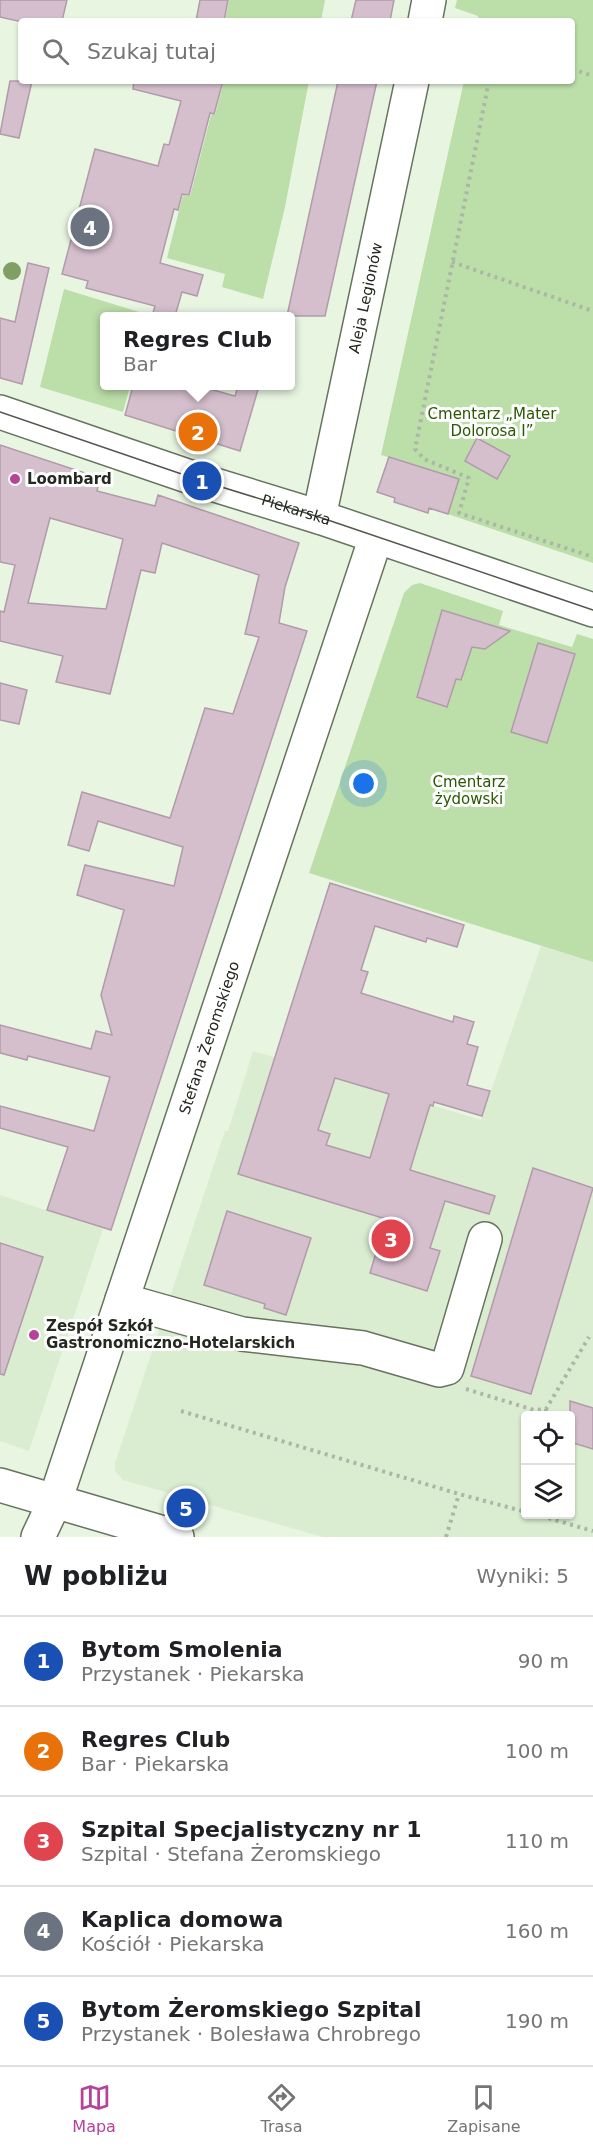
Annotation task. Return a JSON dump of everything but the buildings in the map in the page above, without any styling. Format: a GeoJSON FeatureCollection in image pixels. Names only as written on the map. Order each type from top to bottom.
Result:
{"type":"FeatureCollection","features":[{"type":"Feature","properties":{"kind":"street"},"geometry":{"type":"LineString","coordinates":[[426,18],[429,0]]}},
{"type":"Feature","properties":{"kind":"street","name":"Aleja Legionów"},"geometry":{"type":"LineString","coordinates":[[319,517],[411,84]]}},
{"type":"Feature","properties":{"kind":"street","name":"Piekarska"},"geometry":{"type":"LineString","coordinates":[[0,412],[593,610]]}},
{"type":"Feature","properties":{"kind":"street","name":"Stefana Żeromskiego"},"geometry":{"type":"LineString","coordinates":[[38,1537],[55,1501],[376,537]]}},
{"type":"Feature","properties":{"kind":"street"},"geometry":{"type":"LineString","coordinates":[[122,1300],[242,1334],[363,1348],[439,1370],[447,1368],[485,1239]]}},
{"type":"Feature","properties":{"kind":"street"},"geometry":{"type":"LineString","coordinates":[[0,1485],[177,1537]]}},
{"type":"Feature","properties":{"kind":"path"},"geometry":{"type":"LineString","coordinates":[[575,70],[593,76]]}},
{"type":"Feature","properties":{"kind":"path"},"geometry":{"type":"LineString","coordinates":[[488,84],[415,449],[424,459],[469,478],[459,513],[593,557]]}},
{"type":"Feature","properties":{"kind":"path"},"geometry":{"type":"LineString","coordinates":[[452,262],[593,311]]}},
{"type":"Feature","properties":{"kind":"path"},"geometry":{"type":"LineString","coordinates":[[439,1370],[460,1387],[534,1410],[546,1409],[589,1337]]}},
{"type":"Feature","properties":{"kind":"path"},"geometry":{"type":"LineString","coordinates":[[181,1411],[521,1511]]}},
{"type":"Feature","properties":{"kind":"path"},"geometry":{"type":"LineString","coordinates":[[446,1537],[459,1494]]}},
{"type":"Feature","properties":{"kind":"path"},"geometry":{"type":"LineString","coordinates":[[549,1519],[593,1531]]}},
{"type":"Feature","properties":{"kind":"shaded area"},"geometry":{"type":"Polygon","coordinates":[[[541,946],[593,962],[593,1537],[323,1537],[123,1480],[115,1471],[115,1463],[253,1051],[481,1120],[541,946]]]}},
{"type":"Feature","properties":{"kind":"shaded area","name":"Zespół Szkół Gastronomiczno-Hotelarskich"},"geometry":{"type":"Polygon","coordinates":[[[0,1195],[103,1229],[29,1451],[0,1441],[0,1195]]]}},
{"type":"Feature","properties":{"kind":"green space"},"geometry":{"type":"Polygon","coordinates":[[[229,0],[325,0],[322,18],[226,18],[229,0]]]}},
{"type":"Feature","properties":{"kind":"green space","name":"Cmentarz „Mater Dolorosa I”"},"geometry":{"type":"Polygon","coordinates":[[[457,0],[593,0],[593,563],[430,508],[428,513],[394,502],[395,498],[377,492],[388,457],[381,455],[463,84],[575,84],[575,18],[478,18],[478,16],[455,8],[457,0]]]}},
{"type":"Feature","properties":{"kind":"green space"},"geometry":{"type":"Polygon","coordinates":[[[223,84],[308,84],[285,207],[263,299],[222,287],[225,274],[167,258],[183,195],[190,196],[211,115],[215,115],[223,84]]]}},
{"type":"Feature","properties":{"kind":"green space"},"geometry":{"type":"Polygon","coordinates":[[[64,289],[139,312],[100,312],[100,390],[129,390],[123,412],[40,387],[64,289]]]}},
{"type":"Feature","properties":{"kind":"green space","name":"Cmentarz żydowski"},"geometry":{"type":"Polygon","coordinates":[[[420,583],[503,611],[499,625],[572,647],[577,634],[593,639],[593,962],[309,873],[404,593],[412,585],[420,583]]]}},
{"type":"Feature","properties":{"kind":"tram line"},"geometry":{"type":"LineString","coordinates":[[0,412],[593,610]]}},
{"type":"Feature","properties":{"kind":"place","name":"Kaplica domowa"},"geometry":{"type":"Point","coordinates":[90,227]}},
{"type":"Feature","properties":{"kind":"place","name":"Regres Club"},"geometry":{"type":"Point","coordinates":[198,432]}},
{"type":"Feature","properties":{"kind":"place","name":"Loombard"},"geometry":{"type":"Point","coordinates":[15,479]}},
{"type":"Feature","properties":{"kind":"place","name":"Bytom Smolenia"},"geometry":{"type":"Point","coordinates":[202,481]}},
{"type":"Feature","properties":{"kind":"place","name":"Szpital Specjalistyczny nr 1"},"geometry":{"type":"Point","coordinates":[391,1239]}},
{"type":"Feature","properties":{"kind":"place","name":"Zespół Szkół Gastronomiczno-Hotelarskich"},"geometry":{"type":"Point","coordinates":[34,1335]}},
{"type":"Feature","properties":{"kind":"place","name":"Bytom Żeromskiego Szpital"},"geometry":{"type":"Point","coordinates":[186,1508]}}]}
